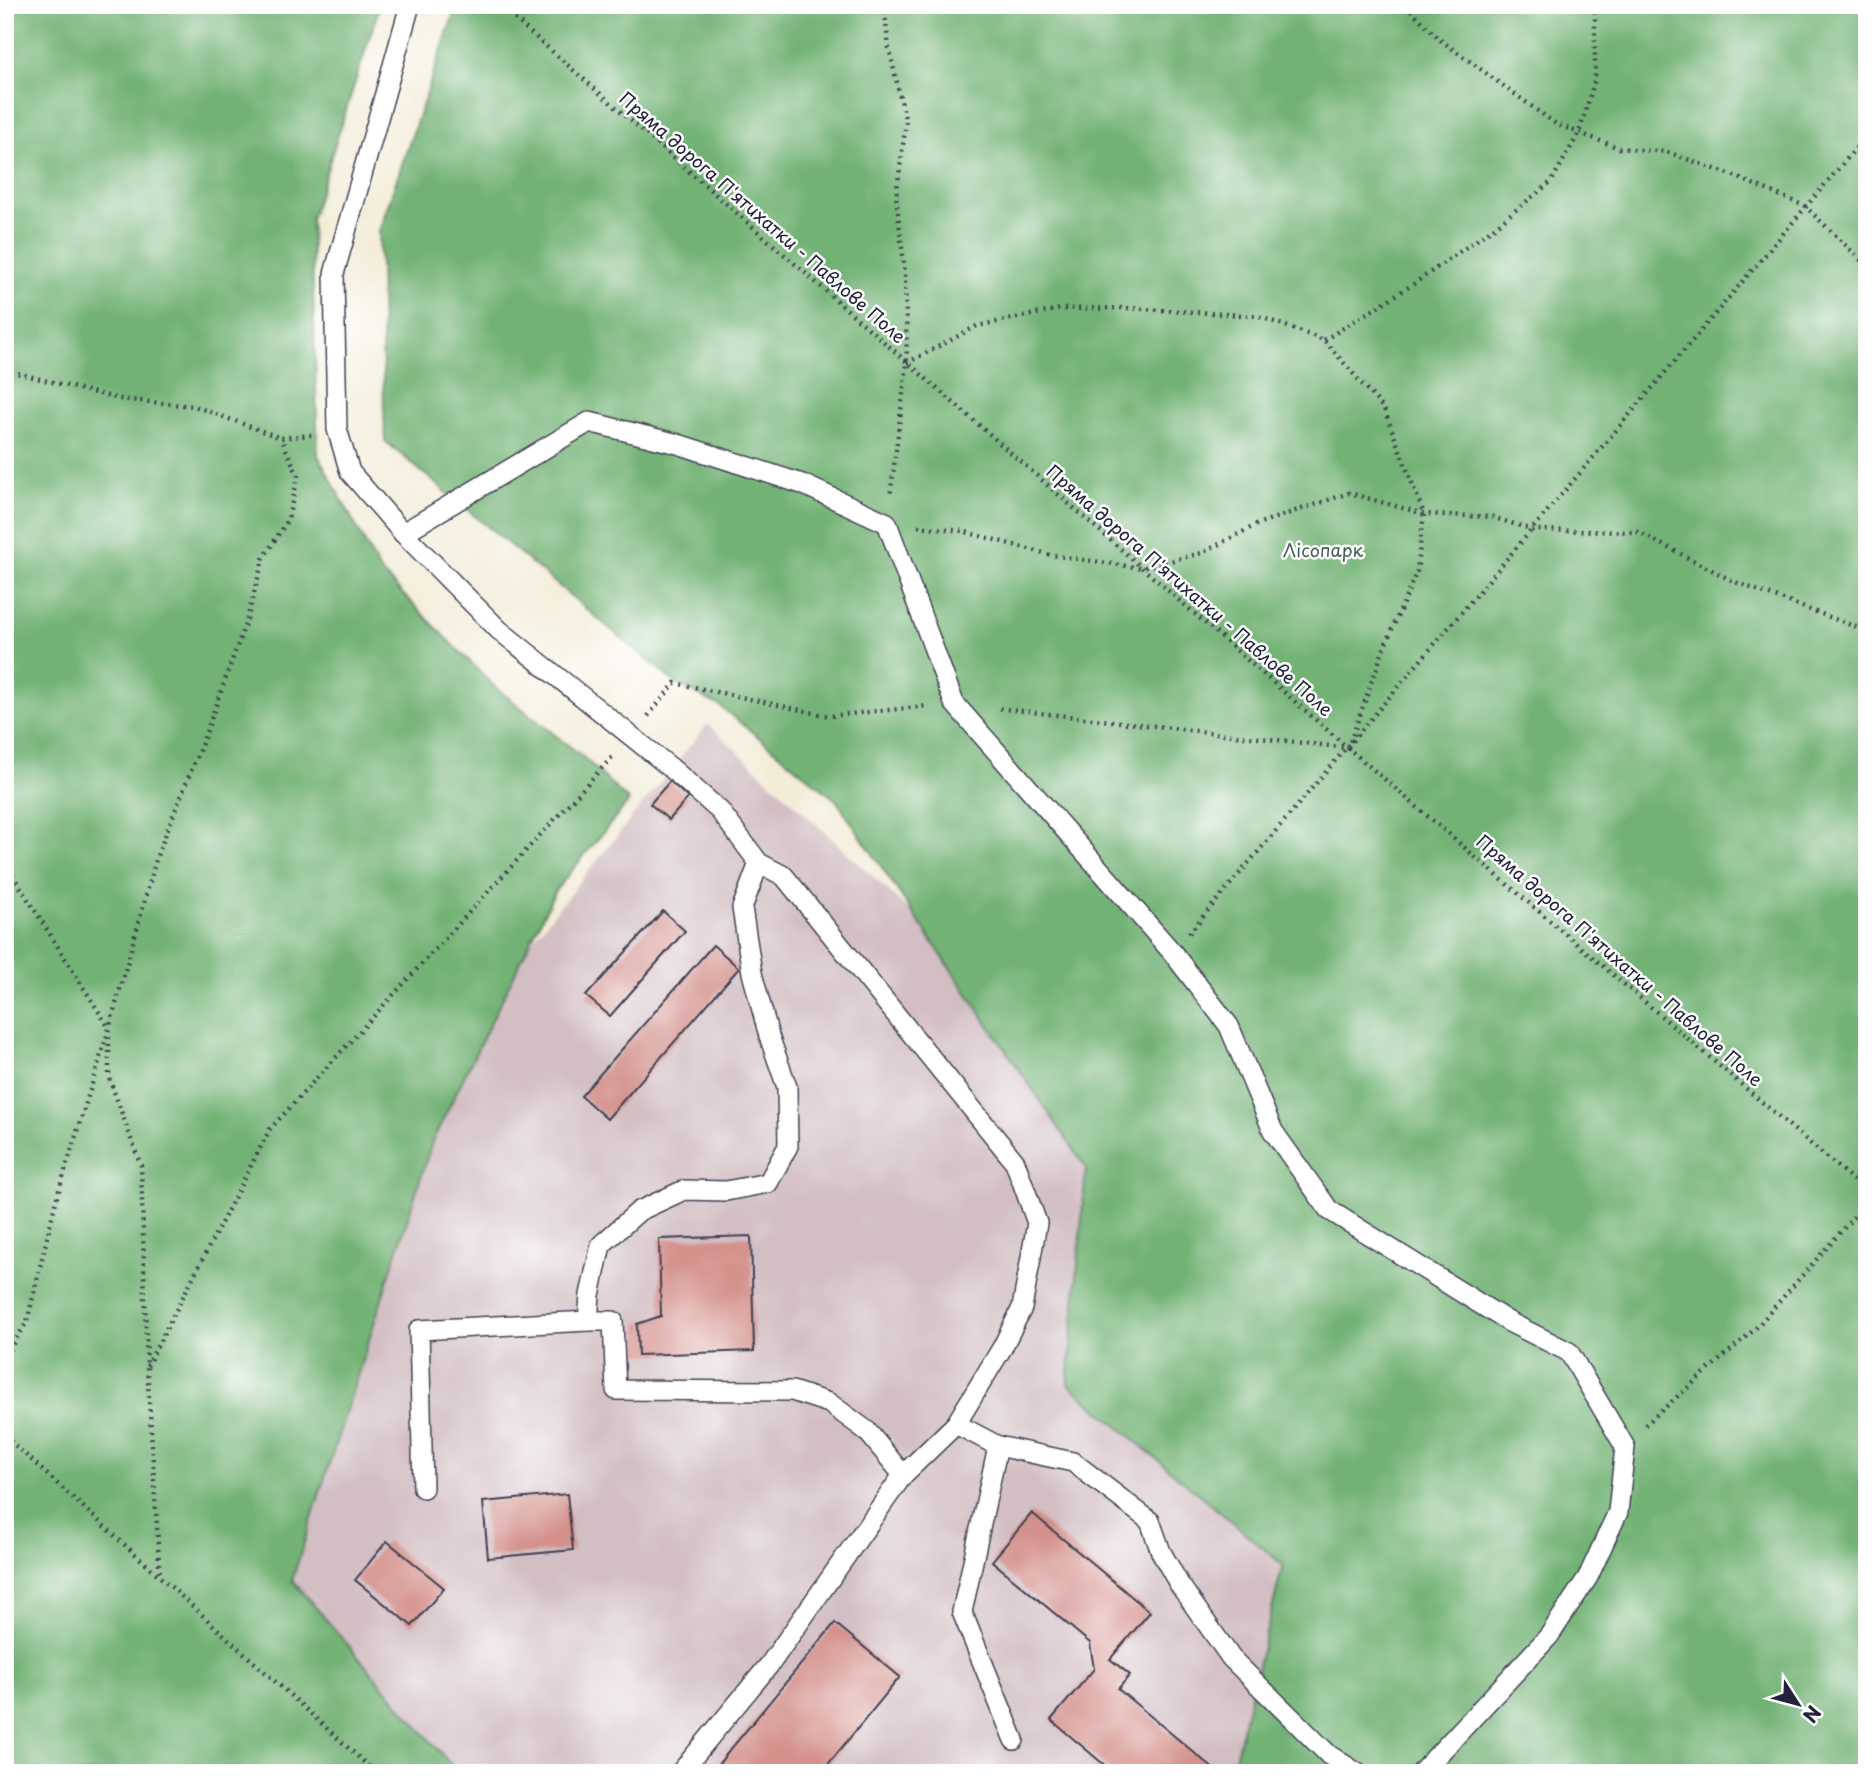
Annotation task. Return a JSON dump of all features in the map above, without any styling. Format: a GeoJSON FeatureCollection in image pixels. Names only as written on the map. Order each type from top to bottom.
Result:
{"type":"FeatureCollection","features":[{"type":"Feature","properties":{"kind":"lane"},"geometry":{"type":"LineString","coordinates":[[410,5],[334,274],[337,429],[350,472],[403,533],[499,630],[632,736],[720,811],[759,863],[783,876],[1015,1162],[1037,1223],[1022,1308],[1002,1348],[956,1424],[903,1475],[770,1664],[680,1773]]}},
{"type":"Feature","properties":{"kind":"lane"},"geometry":{"type":"LineString","coordinates":[[403,533],[589,422],[678,444],[802,484],[887,523],[954,703],[1172,952],[1229,1026],[1273,1131],[1329,1210],[1509,1322],[1569,1352],[1625,1447],[1618,1511],[1588,1577],[1549,1636],[1421,1773]]}},
{"type":"Feature","properties":{"kind":"lane"},"geometry":{"type":"LineString","coordinates":[[588,1321],[590,1295],[601,1245],[639,1211],[684,1189],[726,1191],[768,1184],[788,1146],[788,1087],[769,1036],[752,972],[742,908],[759,863]]}},
{"type":"Feature","properties":{"kind":"lane"},"geometry":{"type":"LineString","coordinates":[[424,1488],[419,1330],[588,1321],[613,1321],[616,1390],[792,1391],[829,1403],[867,1431],[903,1475]]}},
{"type":"Feature","properties":{"kind":"lane"},"geometry":{"type":"LineString","coordinates":[[956,1424],[998,1446],[1073,1462],[1150,1521],[1161,1552],[1179,1584],[1231,1658],[1329,1755],[1357,1773]]}},
{"type":"Feature","properties":{"kind":"lane"},"geometry":{"type":"LineString","coordinates":[[998,1446],[962,1612],[1014,1740]]}},
{"type":"Feature","properties":{"kind":"path","name":"Пряма дорога П'ятихатки - Павлове Поле"},"geometry":{"type":"LineString","coordinates":[[499,5],[1348,748],[1867,1192]]}},
{"type":"Feature","properties":{"kind":"path"},"geometry":{"type":"LineString","coordinates":[[884,5],[889,48],[906,122],[895,197],[905,273],[907,363],[887,523],[962,531],[1051,555],[1142,568],[1202,552],[1261,523],[1349,493],[1424,513],[1492,517],[1532,530],[1638,532],[1735,582],[1867,631]]}},
{"type":"Feature","properties":{"kind":"path"},"geometry":{"type":"LineString","coordinates":[[1406,5],[1439,39],[1556,124],[1619,148],[1667,152],[1805,206],[1867,266]]}},
{"type":"Feature","properties":{"kind":"path"},"geometry":{"type":"LineString","coordinates":[[1324,340],[1423,278],[1488,232],[1551,182],[1579,133],[1595,79],[1597,5]]}},
{"type":"Feature","properties":{"kind":"path"},"geometry":{"type":"LineString","coordinates":[[1172,952],[1867,135]]}},
{"type":"Feature","properties":{"kind":"path"},"geometry":{"type":"LineString","coordinates":[[907,363],[977,326],[1060,309],[1127,308],[1258,316],[1324,340],[1384,409],[1424,513],[1417,571],[1384,648],[1348,748]]}},
{"type":"Feature","properties":{"kind":"path"},"geometry":{"type":"LineString","coordinates":[[5,368],[119,400],[194,406],[281,438],[298,476],[288,519],[263,559],[248,615],[203,741],[157,856],[109,1029],[56,1200],[27,1322],[5,1356]]}},
{"type":"Feature","properties":{"kind":"path"},"geometry":{"type":"LineString","coordinates":[[147,1366],[270,1129],[632,736],[675,683],[829,716],[954,703],[1348,748]]}},
{"type":"Feature","properties":{"kind":"path"},"geometry":{"type":"LineString","coordinates":[[5,863],[109,1029],[109,1078],[141,1166],[147,1366],[159,1576]]}},
{"type":"Feature","properties":{"kind":"path"},"geometry":{"type":"LineString","coordinates":[[1625,1447],[1650,1418],[1755,1329],[1867,1202]]}},
{"type":"Feature","properties":{"kind":"path"},"geometry":{"type":"LineString","coordinates":[[5,1436],[376,1773]]}},
{"type":"Feature","properties":{"kind":"shaded area"},"geometry":{"type":"Polygon","coordinates":[[[708,724],[1544,1498],[1315,1773],[448,1773],[185,1558],[470,1017],[708,724]]]}},
{"type":"Feature","properties":{"kind":"green space"},"geometry":{"type":"Polygon","coordinates":[[[5,5],[380,5],[311,219],[318,455],[380,571],[496,688],[583,757],[629,801],[555,891],[432,1142],[292,1580],[458,1773],[5,1773],[5,5]]]}},
{"type":"Feature","properties":{"kind":"green space","name":"Лісопарк"},"geometry":{"type":"Polygon","coordinates":[[[457,5],[1867,5],[1867,1773],[1226,1773],[1235,1758],[1283,1565],[1068,1384],[1086,1168],[836,800],[720,706],[675,683],[385,441],[379,231],[457,5]]]}},
{"type":"Feature","properties":{"kind":"building"},"geometry":{"type":"Polygon","coordinates":[[[670,781],[688,798],[669,820],[650,804],[670,781]]]}},
{"type":"Feature","properties":{"kind":"building"},"geometry":{"type":"Polygon","coordinates":[[[663,911],[685,931],[610,1016],[586,996],[663,911]]]}},
{"type":"Feature","properties":{"kind":"building"},"geometry":{"type":"Polygon","coordinates":[[[713,945],[739,968],[607,1119],[581,1096],[713,945]]]}},
{"type":"Feature","properties":{"kind":"building"},"geometry":{"type":"Polygon","coordinates":[[[751,1236],[754,1351],[638,1355],[637,1324],[661,1316],[659,1239],[751,1236]]]}},
{"type":"Feature","properties":{"kind":"building"},"geometry":{"type":"Polygon","coordinates":[[[567,1494],[573,1550],[488,1558],[483,1502],[567,1494]]]}},
{"type":"Feature","properties":{"kind":"building"},"geometry":{"type":"Polygon","coordinates":[[[1032,1513],[1150,1612],[1110,1659],[1130,1675],[1118,1689],[1216,1771],[1215,1773],[1114,1773],[1051,1720],[1094,1669],[1090,1643],[992,1561],[1032,1513]]]}},
{"type":"Feature","properties":{"kind":"building"},"geometry":{"type":"Polygon","coordinates":[[[387,1541],[444,1588],[412,1626],[355,1580],[387,1541]]]}},
{"type":"Feature","properties":{"kind":"building"},"geometry":{"type":"Polygon","coordinates":[[[835,1623],[900,1677],[821,1773],[711,1773],[835,1623]]]}}]}
